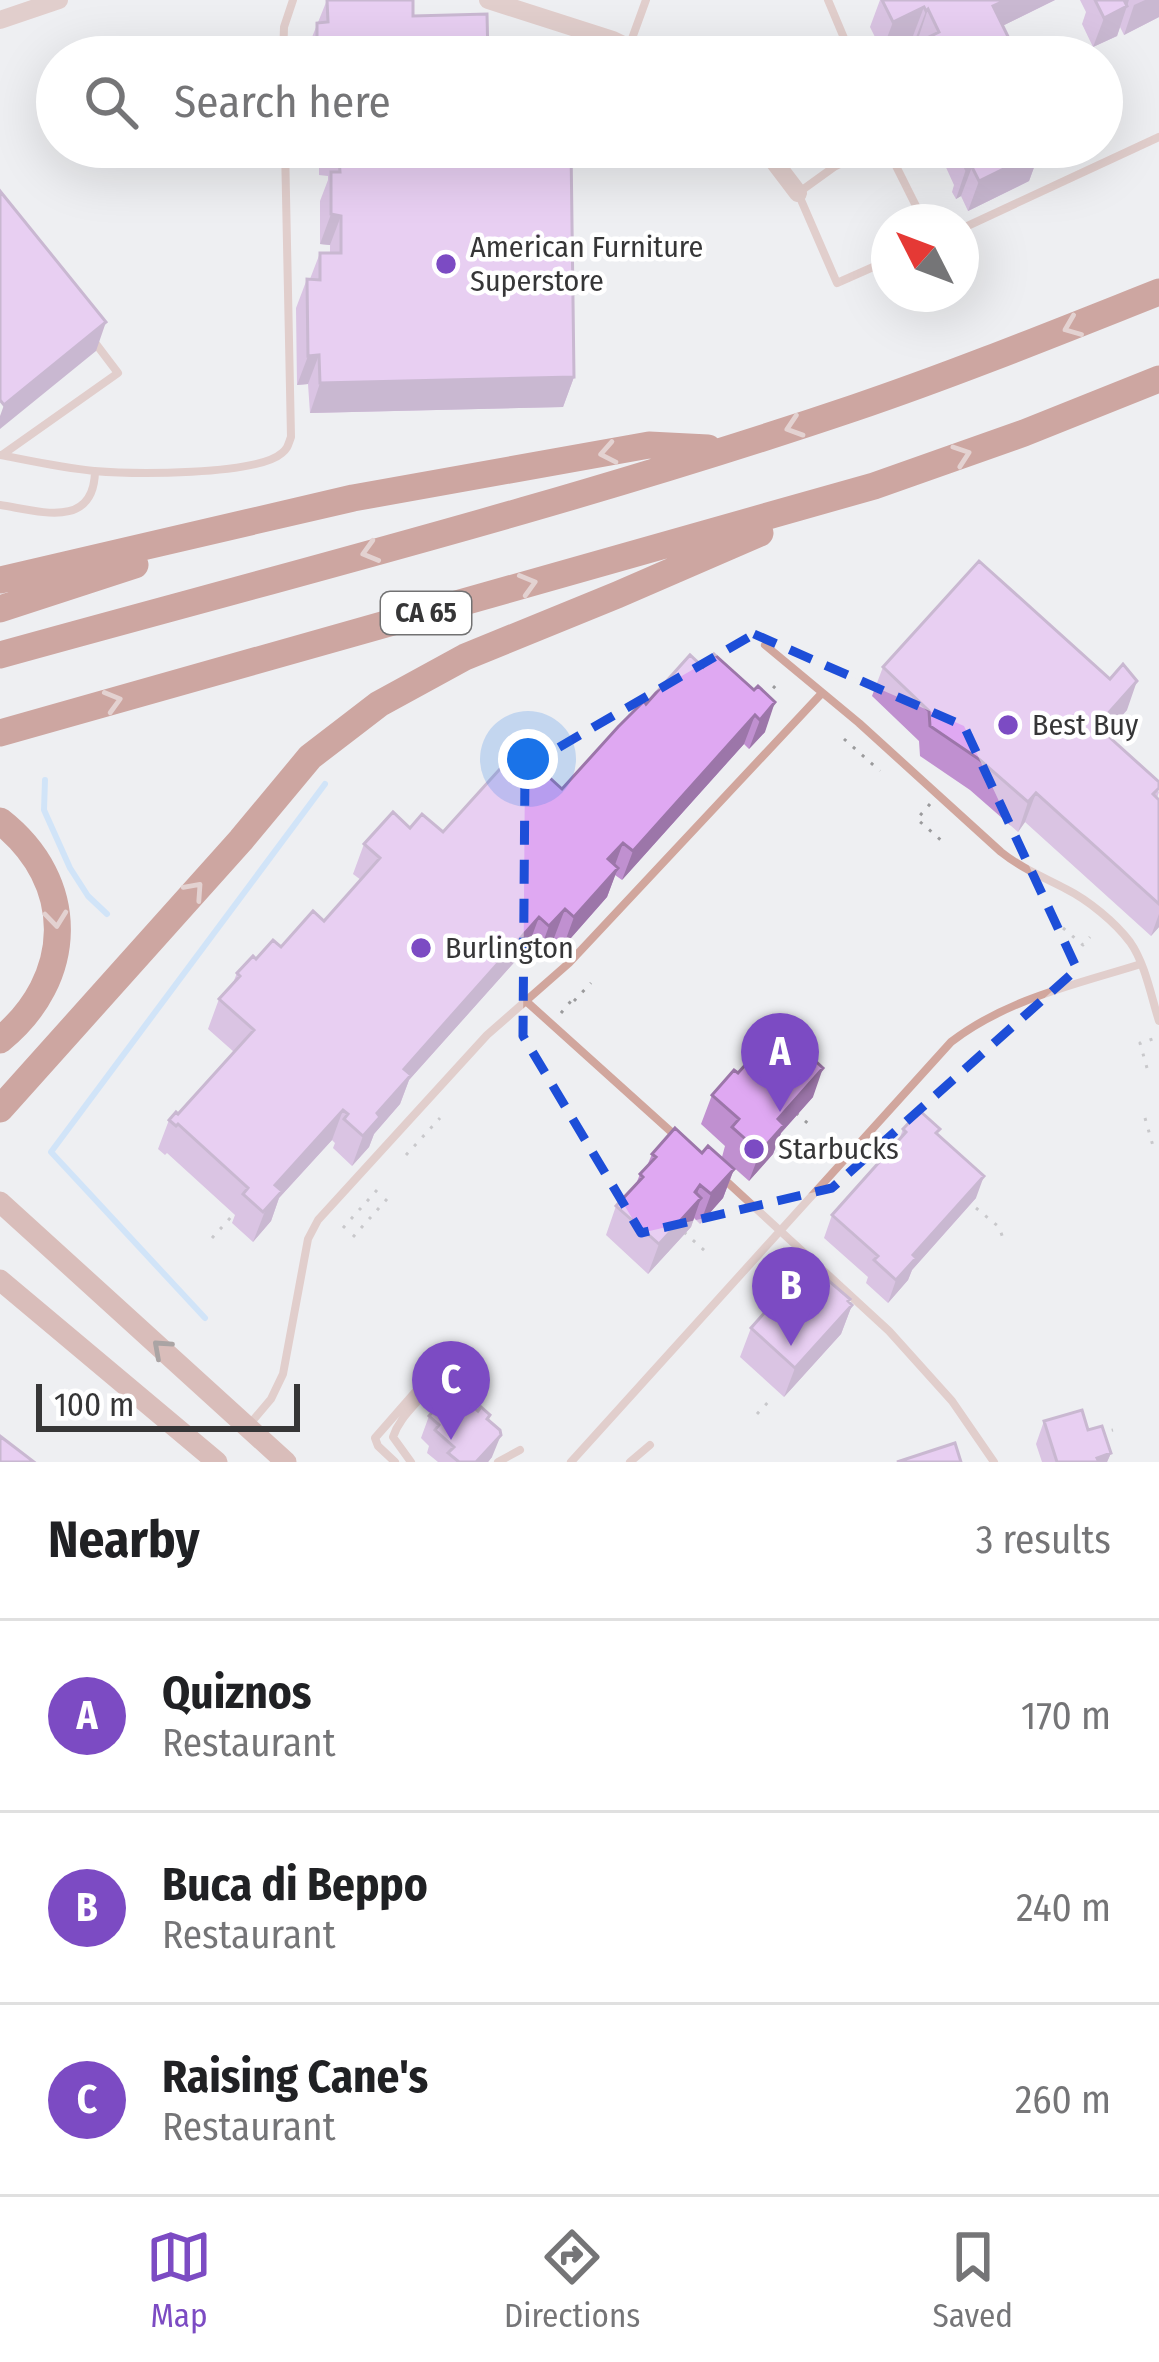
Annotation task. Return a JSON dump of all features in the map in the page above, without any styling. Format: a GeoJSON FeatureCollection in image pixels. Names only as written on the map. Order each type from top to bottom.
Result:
{"type":"FeatureCollection","features":[{"type":"Feature","properties":{"kind":"highway","name":"CA 65"},"geometry":{"type":"LineString","coordinates":[[0,655],[724,449],[984,362],[1159,292]]}},
{"type":"Feature","properties":{"kind":"highway","name":"CA 65"},"geometry":{"type":"LineString","coordinates":[[0,733],[851,493],[1024,434],[1159,379]]}},
{"type":"Feature","properties":{"kind":"highway"},"geometry":{"type":"LineString","coordinates":[[0,580],[353,498],[650,445],[724,449]]}},
{"type":"Feature","properties":{"kind":"highway"},"geometry":{"type":"LineString","coordinates":[[0,1109],[310,758],[379,704],[465,657],[851,493]]}},
{"type":"Feature","properties":{"kind":"highway"},"geometry":{"type":"LineString","coordinates":[[0,609],[145,562],[227,526]]}},
{"type":"Feature","properties":{"kind":"highway"},"geometry":{"type":"LineString","coordinates":[[0,821],[26,844],[49,882],[58,940],[47,985],[27,1016],[0,1040]]}},
{"type":"Feature","properties":{"kind":"main road"},"geometry":{"type":"LineString","coordinates":[[0,1202],[286,1462]]}},
{"type":"Feature","properties":{"kind":"main road"},"geometry":{"type":"LineString","coordinates":[[0,1280],[217,1462]]}},
{"type":"Feature","properties":{"kind":"street"},"geometry":{"type":"LineString","coordinates":[[0,20],[59,0]]}},
{"type":"Feature","properties":{"kind":"street"},"geometry":{"type":"LineString","coordinates":[[489,0],[601,36]]}},
{"type":"Feature","properties":{"kind":"street"},"geometry":{"type":"LineString","coordinates":[[779,168],[798,194]]}},
{"type":"Feature","properties":{"kind":"lane"},"geometry":{"type":"LineString","coordinates":[[284,36],[293,0]]}},
{"type":"Feature","properties":{"kind":"lane"},"geometry":{"type":"LineString","coordinates":[[633,36],[646,0]]}},
{"type":"Feature","properties":{"kind":"lane"},"geometry":{"type":"LineString","coordinates":[[828,0],[843,36]]}},
{"type":"Feature","properties":{"kind":"lane"},"geometry":{"type":"LineString","coordinates":[[1123,153],[1159,136]]}},
{"type":"Feature","properties":{"kind":"lane"},"geometry":{"type":"LineString","coordinates":[[0,456],[95,471],[159,473],[213,470],[280,455],[291,437],[285,168]]}},
{"type":"Feature","properties":{"kind":"lane"},"geometry":{"type":"LineString","coordinates":[[833,168],[798,194],[837,283],[871,268]]}},
{"type":"Feature","properties":{"kind":"lane"},"geometry":{"type":"LineString","coordinates":[[897,168],[915,204]]}},
{"type":"Feature","properties":{"kind":"lane"},"geometry":{"type":"LineString","coordinates":[[979,221],[1091,168]]}},
{"type":"Feature","properties":{"kind":"lane"},"geometry":{"type":"LineString","coordinates":[[0,456],[118,374],[91,337]]}},
{"type":"Feature","properties":{"kind":"lane"},"geometry":{"type":"LineString","coordinates":[[0,505],[69,512],[92,496],[95,471]]}},
{"type":"Feature","properties":{"kind":"lane"},"geometry":{"type":"LineString","coordinates":[[765,645],[1019,866],[1086,902],[1131,943],[1159,1021]]}},
{"type":"Feature","properties":{"kind":"lane"},"geometry":{"type":"LineString","coordinates":[[248,1426],[284,1374],[312,1229],[487,1035],[569,964],[822,692]]}},
{"type":"Feature","properties":{"kind":"lane"},"geometry":{"type":"LineString","coordinates":[[571,1462],[940,1052],[1020,1001],[1141,964]]}},
{"type":"Feature","properties":{"kind":"lane"},"geometry":{"type":"LineString","coordinates":[[527,1002],[688,1147]]}},
{"type":"Feature","properties":{"kind":"lane"},"geometry":{"type":"LineString","coordinates":[[723,1178],[890,1331],[952,1401],[994,1462]]}},
{"type":"Feature","properties":{"kind":"lane"},"geometry":{"type":"LineString","coordinates":[[395,1462],[375,1438],[436,1373],[393,1436],[412,1462]]}},
{"type":"Feature","properties":{"kind":"lane"},"geometry":{"type":"LineString","coordinates":[[630,1462],[650,1445]]}},
{"type":"Feature","properties":{"kind":"lane"},"geometry":{"type":"LineString","coordinates":[[498,1462],[520,1450],[512,1462]]}},
{"type":"Feature","properties":{"kind":"lane"},"geometry":{"type":"LineString","coordinates":[[982,1462],[983,1450]]}},
{"type":"Feature","properties":{"kind":"path"},"geometry":{"type":"LineString","coordinates":[[755,708],[776,685]]}},
{"type":"Feature","properties":{"kind":"path"},"geometry":{"type":"LineString","coordinates":[[844,739],[880,772]]}},
{"type":"Feature","properties":{"kind":"path"},"geometry":{"type":"LineString","coordinates":[[938,795],[916,819],[944,843]]}},
{"type":"Feature","properties":{"kind":"path"},"geometry":{"type":"LineString","coordinates":[[1063,928],[1083,945],[1090,937]]}},
{"type":"Feature","properties":{"kind":"path"},"geometry":{"type":"LineString","coordinates":[[551,1024],[591,983]]}},
{"type":"Feature","properties":{"kind":"path"},"geometry":{"type":"LineString","coordinates":[[1147,1068],[1140,1043],[1159,1037]]}},
{"type":"Feature","properties":{"kind":"path"},"geometry":{"type":"LineString","coordinates":[[794,1112],[814,1128]]}},
{"type":"Feature","properties":{"kind":"path"},"geometry":{"type":"LineString","coordinates":[[406,1155],[440,1118]]}},
{"type":"Feature","properties":{"kind":"path"},"geometry":{"type":"LineString","coordinates":[[1145,1118],[1153,1146],[1159,1144]]}},
{"type":"Feature","properties":{"kind":"path"},"geometry":{"type":"LineString","coordinates":[[344,1228],[377,1190]]}},
{"type":"Feature","properties":{"kind":"path"},"geometry":{"type":"LineString","coordinates":[[353,1237],[387,1199]]}},
{"type":"Feature","properties":{"kind":"path"},"geometry":{"type":"LineString","coordinates":[[976,1208],[999,1226],[1004,1241]]}},
{"type":"Feature","properties":{"kind":"path"},"geometry":{"type":"LineString","coordinates":[[212,1238],[232,1216]]}},
{"type":"Feature","properties":{"kind":"path"},"geometry":{"type":"LineString","coordinates":[[683,1231],[705,1251]]}},
{"type":"Feature","properties":{"kind":"path"},"geometry":{"type":"LineString","coordinates":[[442,1402],[453,1389]]}},
{"type":"Feature","properties":{"kind":"path"},"geometry":{"type":"LineString","coordinates":[[757,1414],[771,1399]]}},
{"type":"Feature","properties":{"kind":"path"},"geometry":{"type":"LineString","coordinates":[[1097,1435],[1112,1430]]}},
{"type":"Feature","properties":{"kind":"highlighted area"},"geometry":{"type":"Polygon","coordinates":[[[754,634],[964,726],[1077,969],[832,1188],[641,1233],[523,1036],[525,767],[754,634]]]}},
{"type":"Feature","properties":{"kind":"building"},"geometry":{"type":"Polygon","coordinates":[[[327,0],[413,0],[413,16],[487,14],[488,36],[317,36],[317,23],[328,22],[327,0]]]}},
{"type":"Feature","properties":{"kind":"building"},"geometry":{"type":"Polygon","coordinates":[[[882,0],[1006,0],[993,6],[1008,36],[931,36],[939,32],[924,7],[893,22],[882,0]]]}},
{"type":"Feature","properties":{"kind":"building"},"geometry":{"type":"Polygon","coordinates":[[[1095,0],[1124,0],[1127,6],[1104,18],[1095,0]]]}},
{"type":"Feature","properties":{"kind":"building","name":"American Furniture Superstore"},"geometry":{"type":"Polygon","coordinates":[[[340,168],[571,168],[574,377],[320,383],[319,355],[308,356],[307,279],[320,280],[320,253],[341,253],[341,216],[331,214],[331,172],[340,172],[340,168]]]}},
{"type":"Feature","properties":{"kind":"building"},"geometry":{"type":"Polygon","coordinates":[[[972,168],[1005,168],[979,181],[972,168]]]}},
{"type":"Feature","properties":{"kind":"building"},"geometry":{"type":"Polygon","coordinates":[[[0,191],[106,322],[4,405],[0,400],[0,191]]]}},
{"type":"Feature","properties":{"kind":"building"},"geometry":{"type":"Polygon","coordinates":[[[979,561],[1110,679],[1123,664],[1137,681],[1097,726],[1159,782],[1153,794],[1159,800],[1159,904],[1036,793],[1028,802],[980,760],[930,726],[929,711],[883,667],[979,561]]]}},
{"type":"Feature","properties":{"kind":"building"},"geometry":{"type":"Polygon","coordinates":[[[714,654],[775,702],[760,720],[755,715],[633,851],[623,843],[608,859],[618,868],[574,917],[565,909],[549,926],[539,917],[404,1069],[411,1075],[363,1136],[344,1119],[348,1114],[343,1110],[275,1185],[282,1191],[263,1212],[243,1194],[248,1188],[169,1120],[254,1030],[219,999],[240,976],[237,973],[273,940],[281,947],[313,911],[324,921],[380,858],[364,844],[393,812],[410,828],[422,814],[443,832],[518,749],[562,789],[690,655],[703,667],[714,654]]]}},
{"type":"Feature","properties":{"kind":"building"},"geometry":{"type":"Polygon","coordinates":[[[782,1030],[823,1068],[778,1119],[784,1125],[760,1152],[732,1127],[739,1119],[712,1095],[782,1030]]]}},
{"type":"Feature","properties":{"kind":"building"},"geometry":{"type":"Polygon","coordinates":[[[920,1111],[940,1129],[936,1133],[984,1176],[896,1280],[874,1260],[878,1256],[832,1215],[920,1111]]]}},
{"type":"Feature","properties":{"kind":"building"},"geometry":{"type":"Polygon","coordinates":[[[675,1128],[702,1153],[708,1146],[734,1169],[711,1194],[700,1185],[695,1192],[701,1198],[659,1244],[616,1206],[643,1177],[640,1174],[656,1157],[652,1154],[675,1128]]]}},
{"type":"Feature","properties":{"kind":"building"},"geometry":{"type":"Polygon","coordinates":[[[805,1264],[852,1305],[795,1368],[751,1328],[780,1295],[775,1290],[805,1264]]]}},
{"type":"Feature","properties":{"kind":"building"},"geometry":{"type":"Polygon","coordinates":[[[459,1395],[478,1411],[481,1407],[500,1430],[501,1435],[476,1462],[459,1462],[448,1453],[454,1447],[435,1430],[439,1425],[429,1416],[444,1399],[450,1404],[459,1395]]]}},
{"type":"Feature","properties":{"kind":"building"},"geometry":{"type":"Polygon","coordinates":[[[1082,1410],[1088,1430],[1102,1426],[1111,1453],[1097,1458],[1099,1462],[1057,1462],[1044,1421],[1082,1410]]]}},
{"type":"Feature","properties":{"kind":"building"},"geometry":{"type":"Polygon","coordinates":[[[0,1436],[34,1462],[0,1462],[0,1436]]]}},
{"type":"Feature","properties":{"kind":"building"},"geometry":{"type":"Polygon","coordinates":[[[955,1443],[961,1462],[897,1462],[955,1443]]]}},
{"type":"Feature","properties":{"kind":"waterway"},"geometry":{"type":"LineString","coordinates":[[45,780],[44,810],[70,868],[107,914]]}},
{"type":"Feature","properties":{"kind":"waterway"},"geometry":{"type":"LineString","coordinates":[[205,1318],[51,1152],[325,784]]}},
{"type":"Feature","properties":{"kind":"place","name":"American Furniture Superstore"},"geometry":{"type":"Point","coordinates":[446,264]}},
{"type":"Feature","properties":{"kind":"place","name":"Best Buy"},"geometry":{"type":"Point","coordinates":[1008,725]}},
{"type":"Feature","properties":{"kind":"place","name":"Burlington"},"geometry":{"type":"Point","coordinates":[421,948]}},
{"type":"Feature","properties":{"kind":"place","name":"Quiznos"},"geometry":{"type":"Point","coordinates":[780,1112]}},
{"type":"Feature","properties":{"kind":"place","name":"Starbucks"},"geometry":{"type":"Point","coordinates":[754,1149]}},
{"type":"Feature","properties":{"kind":"place","name":"Buca di Beppo"},"geometry":{"type":"Point","coordinates":[791,1346]}},
{"type":"Feature","properties":{"kind":"place","name":"Raising Cane's"},"geometry":{"type":"Point","coordinates":[451,1440]}}]}
